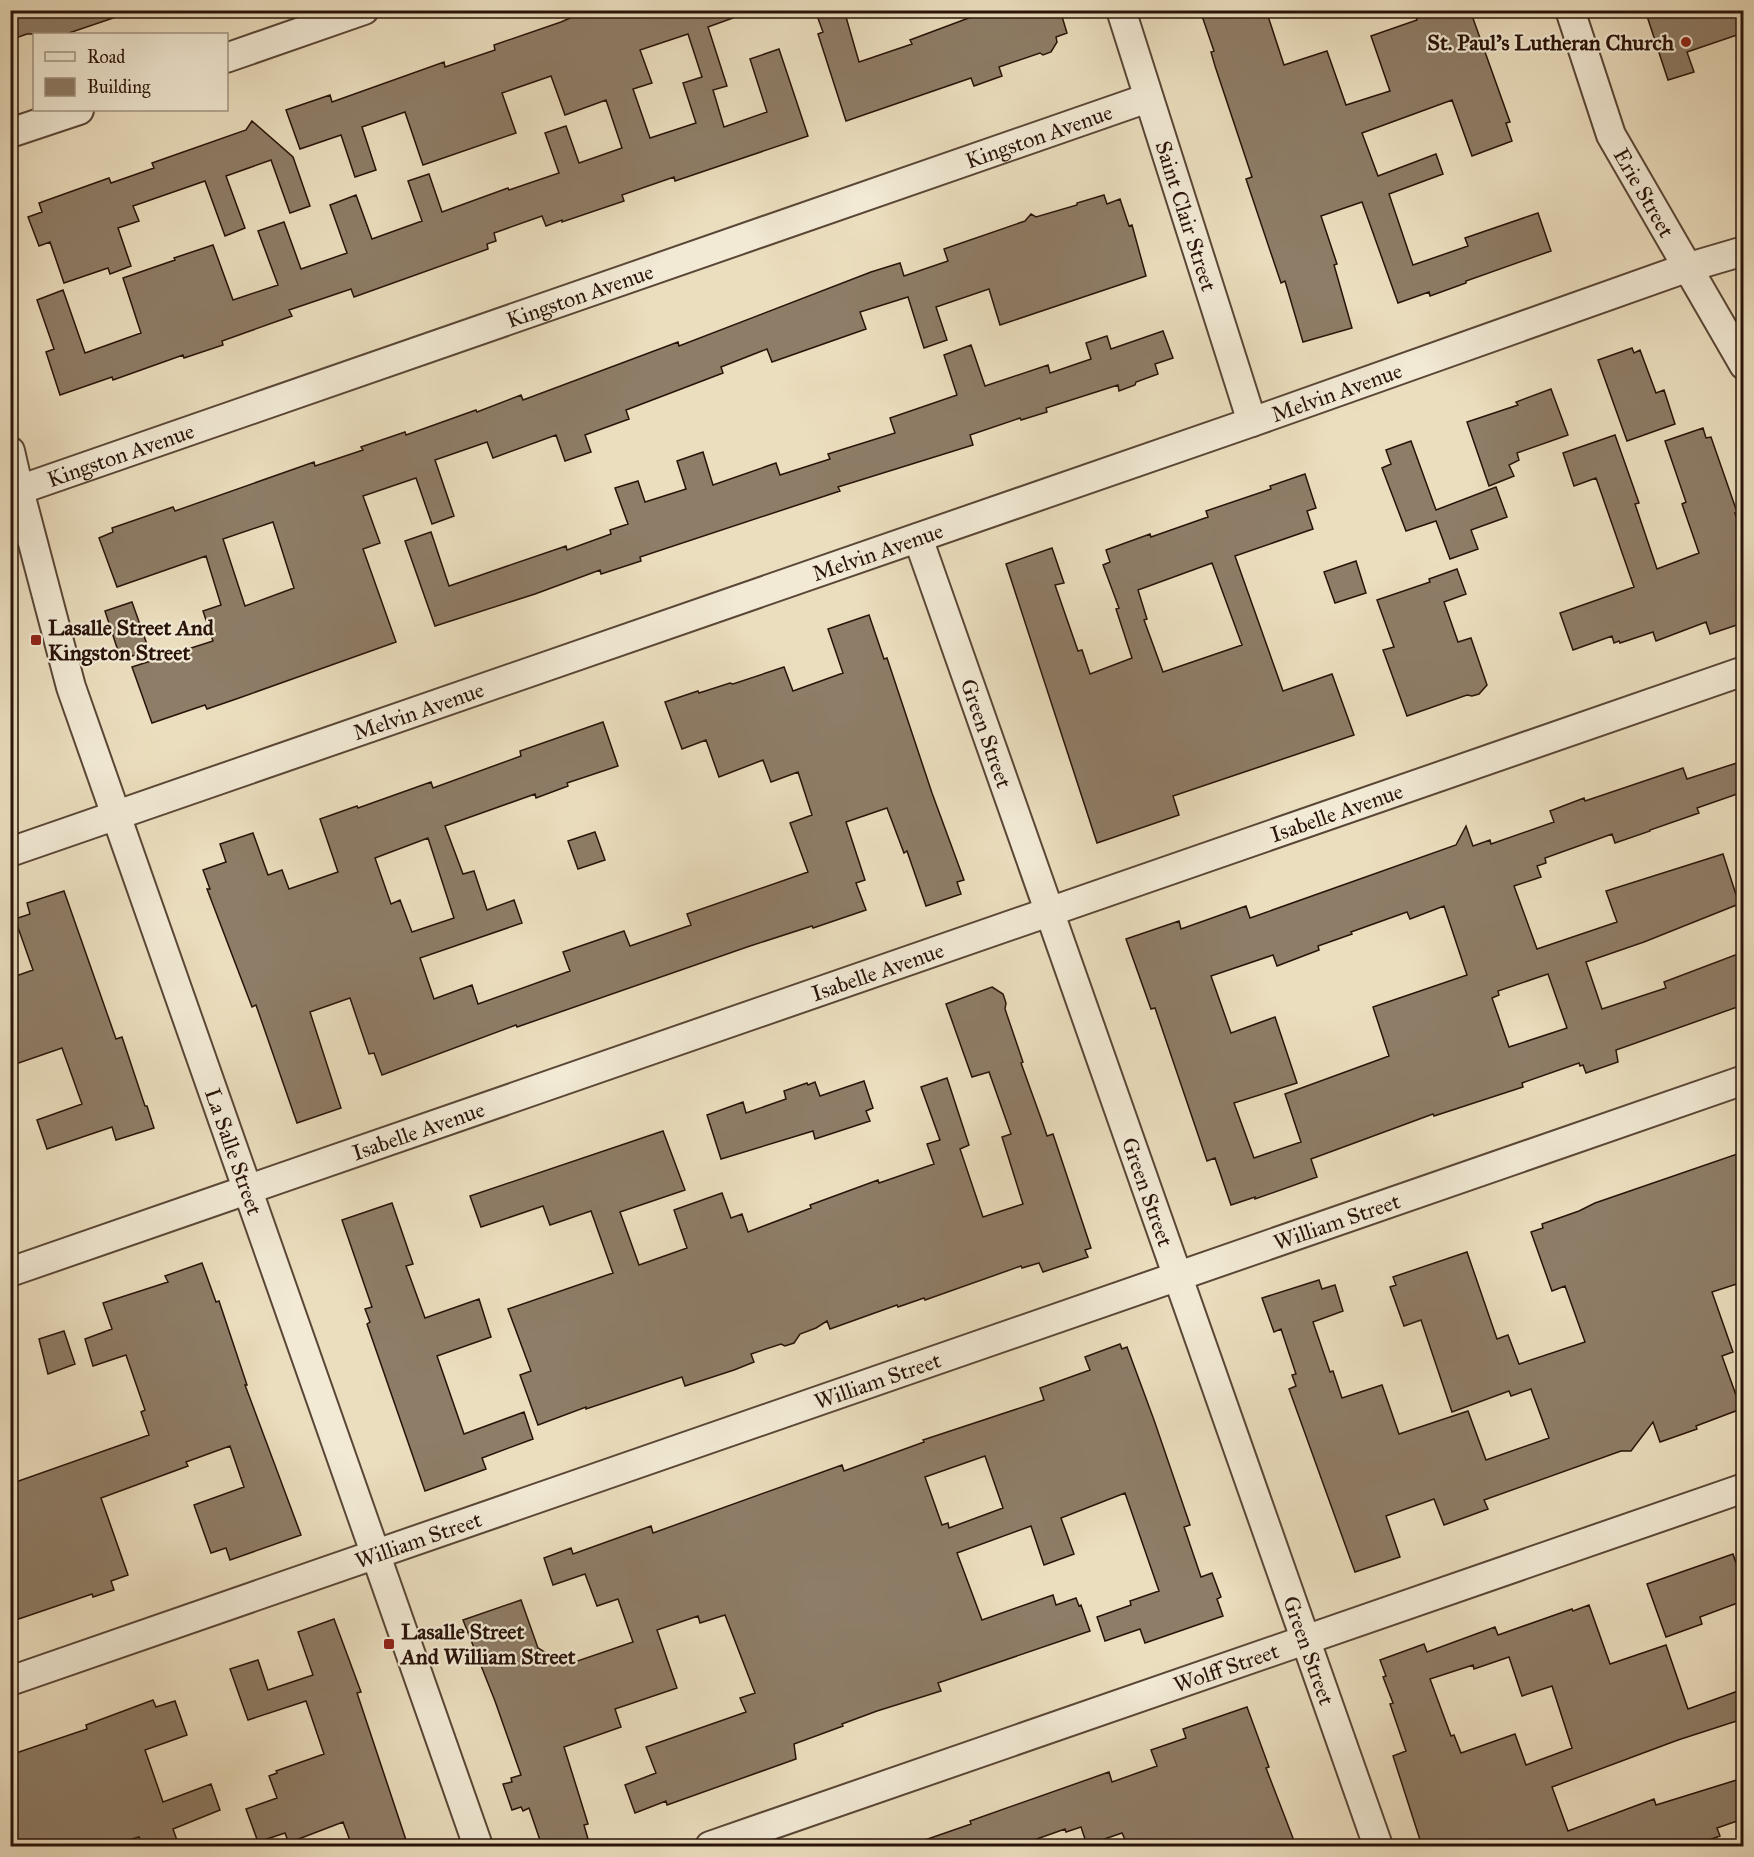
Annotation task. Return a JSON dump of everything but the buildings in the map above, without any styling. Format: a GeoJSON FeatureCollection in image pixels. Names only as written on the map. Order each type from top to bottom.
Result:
{"type":"FeatureCollection","features":[{"type":"Feature","properties":{"kind":"street"},"geometry":{"type":"LineString","coordinates":[[228,57],[364,10]]}},
{"type":"Feature","properties":{"kind":"street","name":"Saint Clair Street"},"geometry":{"type":"LineString","coordinates":[[1120,10],[1252,422]]}},
{"type":"Feature","properties":{"kind":"street","name":"Erie Street"},"geometry":{"type":"LineString","coordinates":[[1570,10],[1611,135],[1743,365]]}},
{"type":"Feature","properties":{"kind":"street","name":"Kingston Avenue"},"geometry":{"type":"LineString","coordinates":[[15,492],[1149,98]]}},
{"type":"Feature","properties":{"kind":"street"},"geometry":{"type":"LineString","coordinates":[[10,133],[76,111]]}},
{"type":"Feature","properties":{"kind":"street","name":"Melvin Avenue"},"geometry":{"type":"LineString","coordinates":[[10,852],[1252,422],[1686,268],[1743,251]]}},
{"type":"Feature","properties":{"kind":"street","name":"La Salle Street"},"geometry":{"type":"LineString","coordinates":[[10,451],[15,492],[71,687],[478,1846]]}},
{"type":"Feature","properties":{"kind":"street","name":"Green Street"},"geometry":{"type":"LineString","coordinates":[[918,538],[1378,1846]]}},
{"type":"Feature","properties":{"kind":"street","name":"Isabelle Avenue"},"geometry":{"type":"LineString","coordinates":[[10,1272],[1743,671]]}},
{"type":"Feature","properties":{"kind":"street","name":"William Street"},"geometry":{"type":"LineString","coordinates":[[10,1681],[1743,1080]]}},
{"type":"Feature","properties":{"kind":"street","name":"Wolff Street"},"geometry":{"type":"LineString","coordinates":[[710,1846],[1743,1488]]}},
{"type":"Feature","properties":{"kind":"place","name":"St. Paul's Lutheran Church"},"geometry":{"type":"Point","coordinates":[1686,42]}},
{"type":"Feature","properties":{"kind":"place","name":"Lasalle Street And Kingston Street"},"geometry":{"type":"Point","coordinates":[36,640]}},
{"type":"Feature","properties":{"kind":"place","name":"Lasalle Street And William Street"},"geometry":{"type":"Point","coordinates":[389,1644]}}]}
